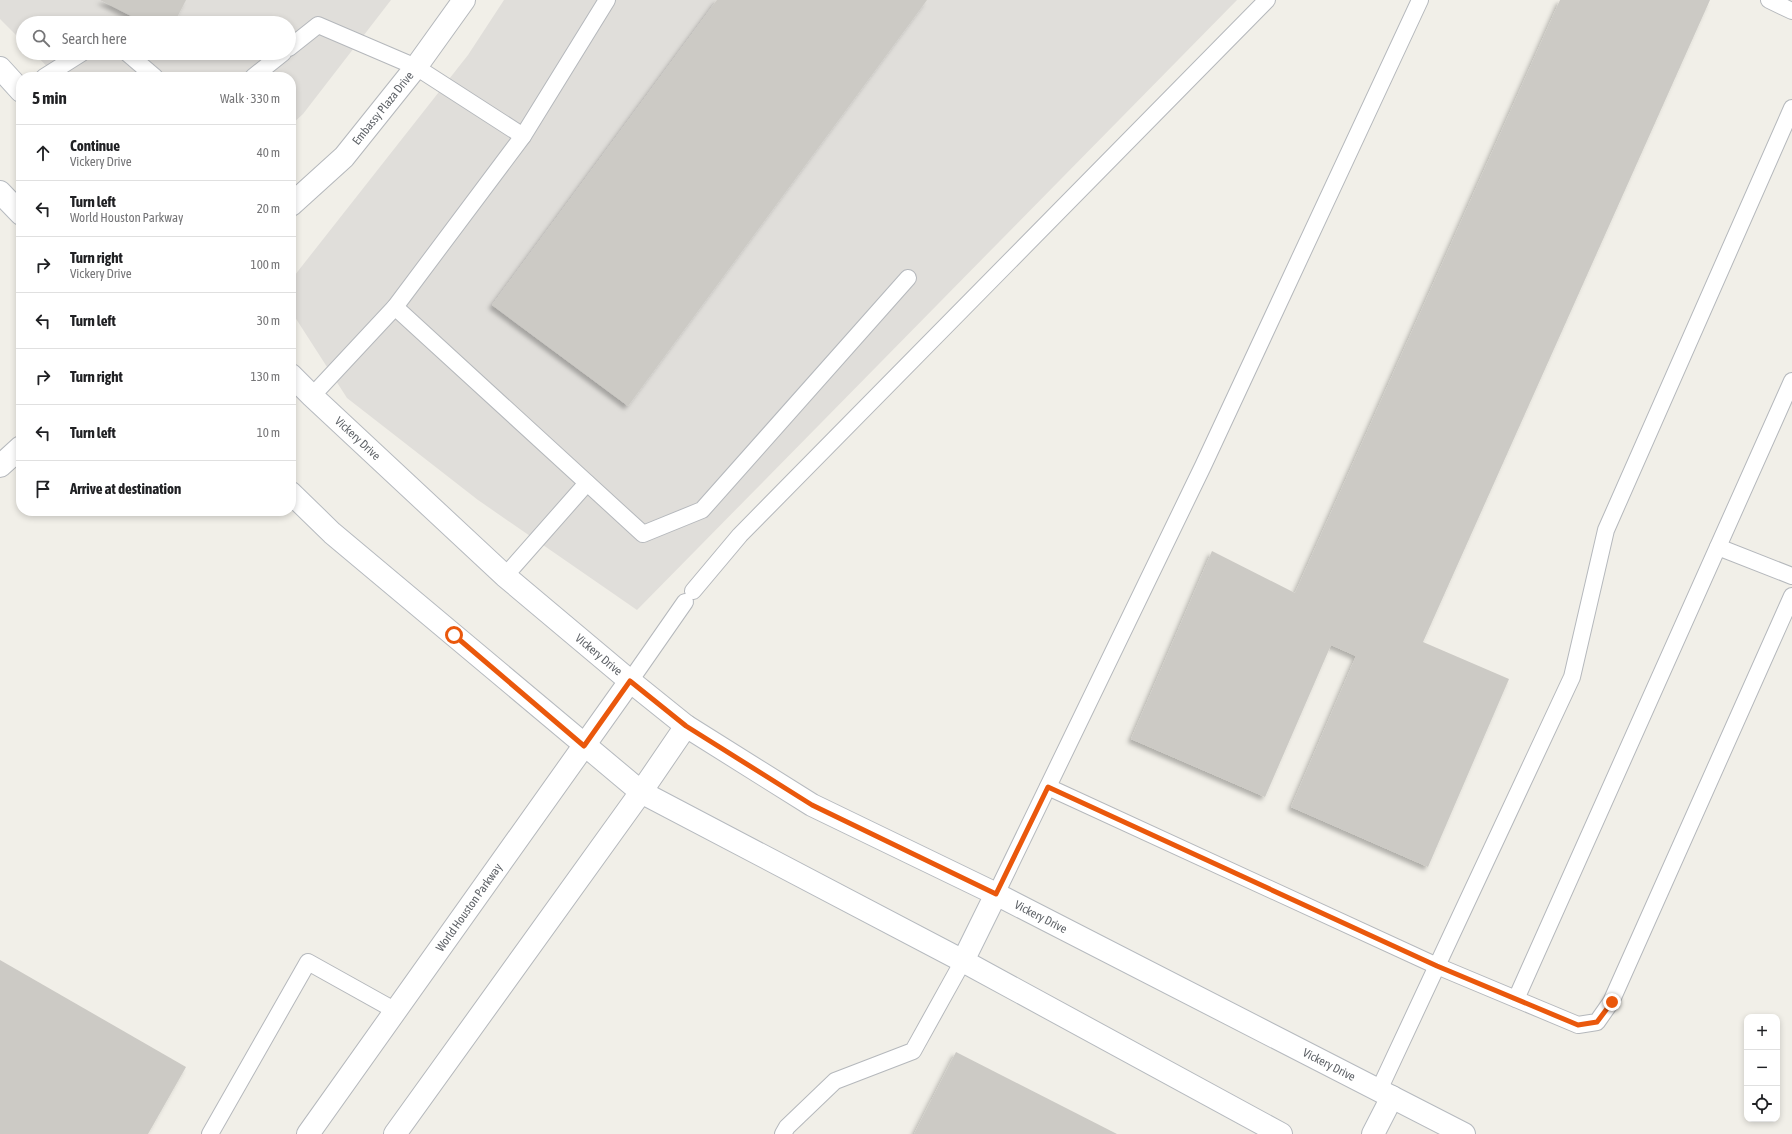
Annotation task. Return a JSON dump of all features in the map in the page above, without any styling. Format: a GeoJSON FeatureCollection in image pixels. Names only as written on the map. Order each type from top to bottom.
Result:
{"type":"FeatureCollection","features":[{"type":"Feature","properties":{"kind":"main road","name":"Embassy Plaza Drive"},"geometry":{"type":"LineString","coordinates":[[296,200],[344,157],[416,67],[464,0]]}},
{"type":"Feature","properties":{"kind":"main road"},"geometry":{"type":"LineString","coordinates":[[0,68],[16,86]]}},
{"type":"Feature","properties":{"kind":"main road"},"geometry":{"type":"LineString","coordinates":[[0,192],[16,209]]}},
{"type":"Feature","properties":{"kind":"main road","name":"Vickery Drive"},"geometry":{"type":"LineString","coordinates":[[296,380],[505,576],[686,726],[812,805],[996,894],[1464,1134]]}},
{"type":"Feature","properties":{"kind":"main road"},"geometry":{"type":"LineString","coordinates":[[0,466],[16,452]]}},
{"type":"Feature","properties":{"kind":"main road"},"geometry":{"type":"LineString","coordinates":[[296,498],[332,533],[584,746],[641,792],[962,961],[1281,1134]]}},
{"type":"Feature","properties":{"kind":"main road","name":"World Houston Parkway"},"geometry":{"type":"LineString","coordinates":[[308,1134],[630,681]]}},
{"type":"Feature","properties":{"kind":"main road"},"geometry":{"type":"LineString","coordinates":[[395,1134],[641,792],[686,726]]}},
{"type":"Feature","properties":{"kind":"main road"},"geometry":{"type":"LineString","coordinates":[[962,961],[996,894]]}},
{"type":"Feature","properties":{"kind":"main road"},"geometry":{"type":"LineString","coordinates":[[1373,1134],[1386,1093]]}},
{"type":"Feature","properties":{"kind":"lane"},"geometry":{"type":"LineString","coordinates":[[312,396],[395,307],[523,136],[607,0]]}},
{"type":"Feature","properties":{"kind":"lane"},"geometry":{"type":"LineString","coordinates":[[630,681],[689,597],[740,535],[1267,0]]}},
{"type":"Feature","properties":{"kind":"lane"},"geometry":{"type":"LineString","coordinates":[[996,894],[1183,506],[1420,0]]}},
{"type":"Feature","properties":{"kind":"lane"},"geometry":{"type":"LineString","coordinates":[[1768,0],[1792,11]]}},
{"type":"Feature","properties":{"kind":"lane"},"geometry":{"type":"LineString","coordinates":[[296,42],[318,25],[416,67],[523,136]]}},
{"type":"Feature","properties":{"kind":"lane"},"geometry":{"type":"LineString","coordinates":[[52,72],[71,60]]}},
{"type":"Feature","properties":{"kind":"lane"},"geometry":{"type":"LineString","coordinates":[[135,60],[149,72]]}},
{"type":"Feature","properties":{"kind":"lane"},"geometry":{"type":"LineString","coordinates":[[259,72],[274,60]]}},
{"type":"Feature","properties":{"kind":"lane"},"geometry":{"type":"LineString","coordinates":[[1386,1093],[1437,966],[1572,677],[1606,530],[1792,108]]}},
{"type":"Feature","properties":{"kind":"lane"},"geometry":{"type":"LineString","coordinates":[[395,307],[643,534],[702,510],[908,278]]}},
{"type":"Feature","properties":{"kind":"lane"},"geometry":{"type":"LineString","coordinates":[[1516,999],[1792,381]]}},
{"type":"Feature","properties":{"kind":"lane"},"geometry":{"type":"LineString","coordinates":[[505,576],[587,483]]}},
{"type":"Feature","properties":{"kind":"lane"},"geometry":{"type":"LineString","coordinates":[[1718,547],[1792,576]]}},
{"type":"Feature","properties":{"kind":"lane"},"geometry":{"type":"LineString","coordinates":[[1048,787],[1437,966],[1578,1025],[1597,1022],[1612,1002],[1792,596]]}},
{"type":"Feature","properties":{"kind":"lane"},"geometry":{"type":"LineString","coordinates":[[783,1134],[787,1127],[835,1081],[913,1051],[962,961]]}},
{"type":"Feature","properties":{"kind":"lane"},"geometry":{"type":"LineString","coordinates":[[210,1134],[308,962],[396,1011]]}},
{"type":"Feature","properties":{"kind":"shaded area"},"geometry":{"type":"Polygon","coordinates":[[[0,0],[391,0],[303,114],[296,120],[296,72],[52,72],[41,60],[296,60],[296,16],[16,16],[16,35],[0,19],[0,0]]]}},
{"type":"Feature","properties":{"kind":"shaded area"},"geometry":{"type":"Polygon","coordinates":[[[504,0],[1237,0],[637,610],[478,500],[347,398],[296,319],[296,274],[468,55],[504,0]]]}},
{"type":"Feature","properties":{"kind":"building"},"geometry":{"type":"Polygon","coordinates":[[[100,0],[186,0],[178,16],[131,16],[100,0]]]}},
{"type":"Feature","properties":{"kind":"building"},"geometry":{"type":"Polygon","coordinates":[[[717,0],[927,0],[628,406],[492,305],[717,0]]]}},
{"type":"Feature","properties":{"kind":"building"},"geometry":{"type":"Polygon","coordinates":[[[1560,0],[1710,0],[1423,642],[1509,679],[1428,867],[1291,807],[1356,656],[1331,645],[1265,797],[1131,739],[1212,551],[1295,593],[1560,0]]]}},
{"type":"Feature","properties":{"kind":"building"},"geometry":{"type":"Polygon","coordinates":[[[0,960],[186,1067],[148,1134],[0,1134],[0,960]]]}},
{"type":"Feature","properties":{"kind":"building"},"geometry":{"type":"Polygon","coordinates":[[[956,1052],[1117,1134],[914,1134],[956,1052]]]}},
{"type":"Feature","properties":{"kind":"route"},"geometry":{"type":"LineString","coordinates":[[454,635],[584,746],[630,681],[686,726],[812,805],[996,894],[1048,787],[1437,966],[1578,1025],[1597,1022],[1612,1002]]}}]}
